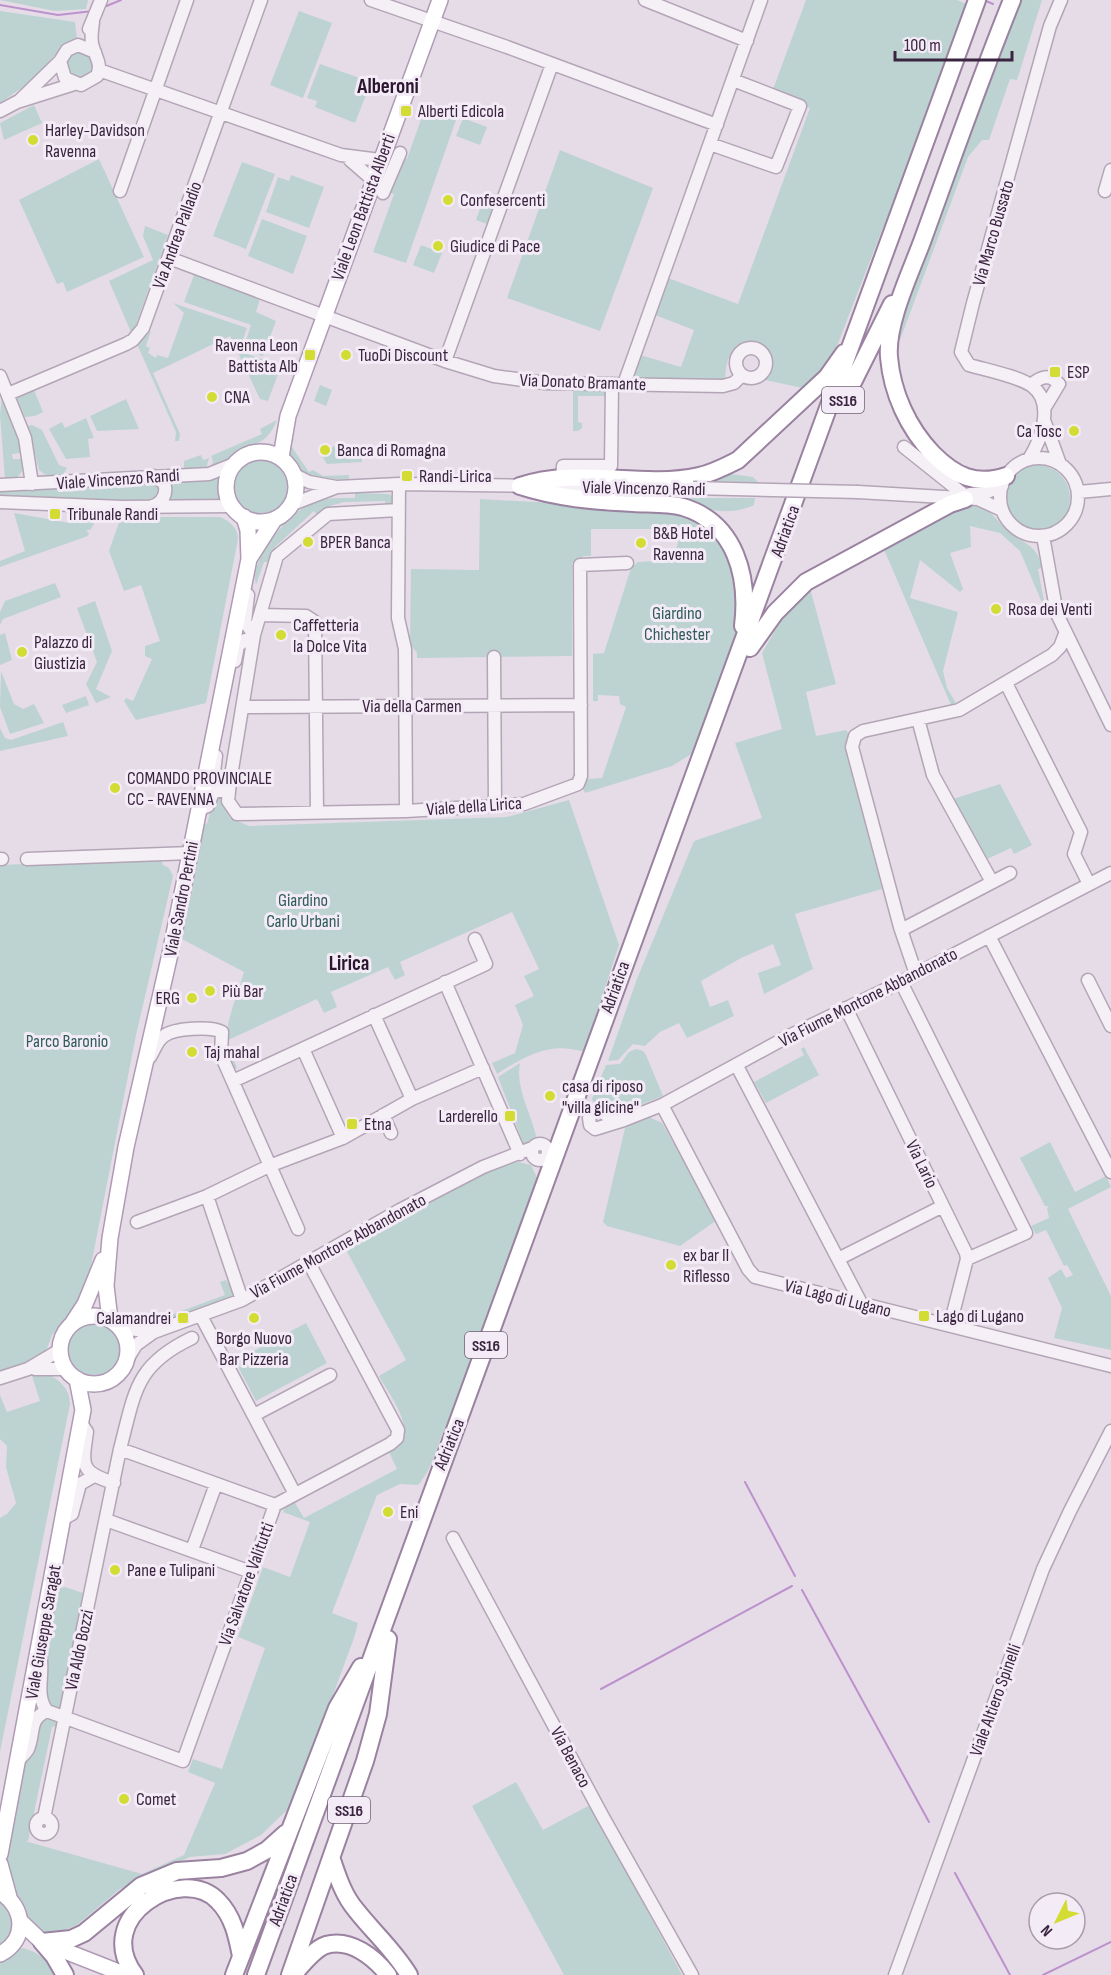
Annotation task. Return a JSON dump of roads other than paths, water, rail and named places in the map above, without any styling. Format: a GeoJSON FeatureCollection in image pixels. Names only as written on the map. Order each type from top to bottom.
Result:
{"type":"FeatureCollection","features":[{"type":"Feature","properties":{"kind":"highway","name":"Adriatica"},"geometry":{"type":"LineString","coordinates":[[268,1975],[384,1637],[433,1484],[746,646],[976,11],[986,0]]}},
{"type":"Feature","properties":{"kind":"highway"},"geometry":{"type":"LineString","coordinates":[[991,51],[1002,0]]}},
{"type":"Feature","properties":{"kind":"highway"},"geometry":{"type":"LineString","coordinates":[[1004,481],[974,481],[948,469],[921,440],[896,395],[889,356],[891,332],[916,258],[991,51],[1012,0]]}},
{"type":"Feature","properties":{"kind":"highway","name":"Adriatica"},"geometry":{"type":"LineString","coordinates":[[746,646],[837,417],[976,11]]}},
{"type":"Feature","properties":{"kind":"highway","name":"SS16"},"geometry":{"type":"LineString","coordinates":[[520,486],[539,480],[562,477],[699,476],[738,460],[827,377],[843,355],[892,224],[903,211]]}},
{"type":"Feature","properties":{"kind":"highway"},"geometry":{"type":"LineString","coordinates":[[837,417],[916,258]]}},
{"type":"Feature","properties":{"kind":"highway","name":"SS16"},"geometry":{"type":"LineString","coordinates":[[520,486],[546,495],[578,500],[680,507],[716,525],[736,555],[742,573],[746,603],[746,646]]}},
{"type":"Feature","properties":{"kind":"highway","name":"SS16"},"geometry":{"type":"LineString","coordinates":[[746,646],[806,582],[950,504],[960,496]]}},
{"type":"Feature","properties":{"kind":"highway","name":"Adriatica"},"geometry":{"type":"LineString","coordinates":[[256,1975],[384,1637]]}},
{"type":"Feature","properties":{"kind":"highway","name":"SS16"},"geometry":{"type":"LineString","coordinates":[[234,1975],[337,1707],[384,1637]]}},
{"type":"Feature","properties":{"kind":"highway","name":"SS16"},"geometry":{"type":"LineString","coordinates":[[292,1975],[332,1860],[378,1714],[384,1637]]}},
{"type":"Feature","properties":{"kind":"highway","name":"SS16"},"geometry":{"type":"LineString","coordinates":[[42,1942],[71,1939],[84,1933],[141,1886],[177,1871],[221,1868],[247,1861],[267,1850],[288,1831]]}},
{"type":"Feature","properties":{"kind":"highway"},"geometry":{"type":"LineString","coordinates":[[332,1860],[344,1892],[356,1911],[396,1953],[409,1975]]}},
{"type":"Feature","properties":{"kind":"highway"},"geometry":{"type":"LineString","coordinates":[[135,1975],[123,1950],[122,1938],[127,1925],[137,1909],[158,1894],[179,1889],[199,1891],[217,1899],[230,1916],[241,1956]]}},
{"type":"Feature","properties":{"kind":"highway"},"geometry":{"type":"LineString","coordinates":[[42,1942],[54,1956],[65,1975]]}},
{"type":"Feature","properties":{"kind":"highway","name":"SS16"},"geometry":{"type":"LineString","coordinates":[[292,1975],[326,1945],[349,1946],[375,1958],[388,1975]]}},
{"type":"Feature","properties":{"kind":"main road","name":"Viale Leon Battista Alberti"},"geometry":{"type":"LineString","coordinates":[[281,458],[288,416],[323,315],[440,0]]}},
{"type":"Feature","properties":{"kind":"main road","name":"Viale Leon Battista Alberti"},"geometry":{"type":"LineString","coordinates":[[258,452],[288,416]]}},
{"type":"Feature","properties":{"kind":"main road"},"geometry":{"type":"LineString","coordinates":[[258,452],[270,452],[281,458],[295,475],[297,489],[292,504],[286,512],[274,520],[258,522],[244,518],[231,506],[226,488],[228,475],[234,464],[242,457],[258,452]]}},
{"type":"Feature","properties":{"kind":"main road","name":"Viale Sandro Pertini"},"geometry":{"type":"LineString","coordinates":[[115,1324],[105,1301],[110,1238],[143,1067],[191,853],[249,559],[248,530],[244,518]]}},
{"type":"Feature","properties":{"kind":"main road","name":"Viale Sandro Pertini"},"geometry":{"type":"LineString","coordinates":[[249,559],[274,520]]}},
{"type":"Feature","properties":{"kind":"main road","name":"Viale Sandro Pertini"},"geometry":{"type":"LineString","coordinates":[[72,1324],[86,1304],[110,1238]]}},
{"type":"Feature","properties":{"kind":"main road"},"geometry":{"type":"LineString","coordinates":[[90,1316],[115,1324],[126,1338],[126,1361],[117,1375],[101,1383],[72,1374],[60,1350],[62,1340],[72,1324],[90,1316]]}},
{"type":"Feature","properties":{"kind":"main road","name":"Viale Giuseppe Saragat"},"geometry":{"type":"LineString","coordinates":[[72,1374],[82,1417]]}},
{"type":"Feature","properties":{"kind":"main road","name":"Viale Giuseppe Saragat"},"geometry":{"type":"LineString","coordinates":[[0,1854],[82,1417],[92,1392],[101,1383]]}},
{"type":"Feature","properties":{"kind":"main road"},"geometry":{"type":"LineString","coordinates":[[0,1864],[4,1894],[19,1913],[21,1922],[19,1932],[4,1951]]}},
{"type":"Feature","properties":{"kind":"main road"},"geometry":{"type":"LineString","coordinates":[[21,1922],[42,1942],[126,1975]]}},
{"type":"Feature","properties":{"kind":"main road"},"geometry":{"type":"LineString","coordinates":[[4,1951],[24,1943],[42,1942]]}},
{"type":"Feature","properties":{"kind":"street"},"geometry":{"type":"LineString","coordinates":[[0,111],[17,102],[75,84],[93,81],[99,69],[92,46],[94,21],[101,0]]}},
{"type":"Feature","properties":{"kind":"street"},"geometry":{"type":"LineString","coordinates":[[120,191],[188,0]]}},
{"type":"Feature","properties":{"kind":"street","name":"Via Andrea Palladio"},"geometry":{"type":"LineString","coordinates":[[8,394],[133,340],[143,328],[261,0]]}},
{"type":"Feature","properties":{"kind":"street"},"geometry":{"type":"LineString","coordinates":[[371,0],[717,124]]}},
{"type":"Feature","properties":{"kind":"street"},"geometry":{"type":"LineString","coordinates":[[645,0],[747,41]]}},
{"type":"Feature","properties":{"kind":"street"},"geometry":{"type":"LineString","coordinates":[[562,477],[563,466],[611,466],[618,384],[710,144],[761,0]]}},
{"type":"Feature","properties":{"kind":"street","name":"Via Marco Bussato"},"geometry":{"type":"LineString","coordinates":[[1031,385],[969,365],[961,352],[1050,26],[1060,0]]}},
{"type":"Feature","properties":{"kind":"street"},"geometry":{"type":"LineString","coordinates":[[17,102],[60,61],[67,50],[75,46],[94,21]]}},
{"type":"Feature","properties":{"kind":"street"},"geometry":{"type":"LineString","coordinates":[[75,46],[85,46],[95,52]]}},
{"type":"Feature","properties":{"kind":"street"},"geometry":{"type":"LineString","coordinates":[[60,61],[62,73],[75,84]]}},
{"type":"Feature","properties":{"kind":"street"},"geometry":{"type":"LineString","coordinates":[[445,361],[552,64]]}},
{"type":"Feature","properties":{"kind":"street"},"geometry":{"type":"LineString","coordinates":[[99,69],[341,155],[380,160]]}},
{"type":"Feature","properties":{"kind":"street"},"geometry":{"type":"LineString","coordinates":[[710,144],[776,167],[800,106],[733,80]]}},
{"type":"Feature","properties":{"kind":"street"},"geometry":{"type":"LineString","coordinates":[[383,193],[400,153]]}},
{"type":"Feature","properties":{"kind":"street"},"geometry":{"type":"LineString","coordinates":[[341,155],[361,168],[373,180]]}},
{"type":"Feature","properties":{"kind":"street"},"geometry":{"type":"LineString","coordinates":[[1105,191],[1111,170]]}},
{"type":"Feature","properties":{"kind":"street","name":"Via Donato Bramante"},"geometry":{"type":"LineString","coordinates":[[170,258],[445,361],[513,380],[723,386],[734,383],[742,375]]}},
{"type":"Feature","properties":{"kind":"street"},"geometry":{"type":"LineString","coordinates":[[0,376],[25,438],[32,484]]}},
{"type":"Feature","properties":{"kind":"street"},"geometry":{"type":"LineString","coordinates":[[1029,459],[1038,444],[1044,414],[1059,388],[1057,381],[1039,377],[1031,385],[1040,396],[1044,414],[1060,464]]}},
{"type":"Feature","properties":{"kind":"street"},"geometry":{"type":"LineString","coordinates":[[904,447],[960,496]]}},
{"type":"Feature","properties":{"kind":"street"},"geometry":{"type":"LineString","coordinates":[[1040,458],[1060,464],[1070,472],[1078,492],[1076,513],[1069,524],[1058,532],[1043,536],[1024,534],[1014,528],[1002,510],[1004,481],[1020,463],[1029,459],[1040,458]]}},
{"type":"Feature","properties":{"kind":"street","name":"Viale Vincenzo Randi"},"geometry":{"type":"LineString","coordinates":[[0,485],[149,475],[208,474],[234,464]]}},
{"type":"Feature","properties":{"kind":"street"},"geometry":{"type":"LineString","coordinates":[[149,475],[161,479],[166,488],[162,500],[150,507]]}},
{"type":"Feature","properties":{"kind":"street","name":"Viale Vincenzo Randi"},"geometry":{"type":"LineString","coordinates":[[295,475],[309,482],[337,488],[399,484],[693,488],[960,496],[986,501],[1002,510]]}},
{"type":"Feature","properties":{"kind":"street","name":"Viale Vincenzo Randi"},"geometry":{"type":"LineString","coordinates":[[960,496],[984,493],[1004,481]]}},
{"type":"Feature","properties":{"kind":"street"},"geometry":{"type":"LineString","coordinates":[[399,484],[399,618],[405,649],[406,811]]}},
{"type":"Feature","properties":{"kind":"street","name":"Viale Vincenzo Randi"},"geometry":{"type":"LineString","coordinates":[[292,504],[337,488]]}},
{"type":"Feature","properties":{"kind":"street"},"geometry":{"type":"LineString","coordinates":[[1078,492],[1111,489]]}},
{"type":"Feature","properties":{"kind":"street","name":"Viale Vincenzo Randi"},"geometry":{"type":"LineString","coordinates":[[0,502],[150,507],[231,506]]}},
{"type":"Feature","properties":{"kind":"street"},"geometry":{"type":"LineString","coordinates":[[198,810],[208,806],[213,792],[229,785],[254,637],[277,556],[321,518],[334,512],[398,510]]}},
{"type":"Feature","properties":{"kind":"street"},"geometry":{"type":"LineString","coordinates":[[1043,536],[1053,599],[1065,634],[1111,724]]}},
{"type":"Feature","properties":{"kind":"street","name":"Viale della Lirica"},"geometry":{"type":"LineString","coordinates":[[212,742],[217,750],[214,772],[229,785],[228,801],[237,814],[406,811],[524,804],[578,784],[581,776],[580,565],[627,563]]}},
{"type":"Feature","properties":{"kind":"street"},"geometry":{"type":"LineString","coordinates":[[243,586],[249,593],[245,622],[254,637]]}},
{"type":"Feature","properties":{"kind":"street"},"geometry":{"type":"LineString","coordinates":[[261,615],[306,615],[315,622],[318,813]]}},
{"type":"Feature","properties":{"kind":"street"},"geometry":{"type":"LineString","coordinates":[[916,974],[901,930],[852,747],[855,736],[863,731],[959,710],[1052,655],[1060,648],[1065,634]]}},
{"type":"Feature","properties":{"kind":"street"},"geometry":{"type":"LineString","coordinates":[[223,685],[232,676],[238,646],[254,637]]}},
{"type":"Feature","properties":{"kind":"street"},"geometry":{"type":"LineString","coordinates":[[1052,655],[1077,658]]}},
{"type":"Feature","properties":{"kind":"street"},"geometry":{"type":"LineString","coordinates":[[494,657],[495,805]]}},
{"type":"Feature","properties":{"kind":"street"},"geometry":{"type":"LineString","coordinates":[[1006,683],[1081,832],[1074,854],[1089,884]]}},
{"type":"Feature","properties":{"kind":"street","name":"Via della Carmen"},"geometry":{"type":"LineString","coordinates":[[243,707],[581,705]]}},
{"type":"Feature","properties":{"kind":"street"},"geometry":{"type":"LineString","coordinates":[[918,719],[933,775],[992,882]]}},
{"type":"Feature","properties":{"kind":"street"},"geometry":{"type":"LineString","coordinates":[[27,859],[191,853]]}},
{"type":"Feature","properties":{"kind":"street"},"geometry":{"type":"LineString","coordinates":[[901,930],[1010,873]]}},
{"type":"Feature","properties":{"kind":"street","name":"Via Fiume Montone Abbandonato"},"geometry":{"type":"LineString","coordinates":[[624,1120],[663,1105],[846,1008],[1111,873]]}},
{"type":"Feature","properties":{"kind":"street"},"geometry":{"type":"LineString","coordinates":[[989,936],[1111,1172]]}},
{"type":"Feature","properties":{"kind":"street"},"geometry":{"type":"LineString","coordinates":[[233,1081],[304,1051],[374,1015],[486,964],[475,939]]}},
{"type":"Feature","properties":{"kind":"street"},"geometry":{"type":"LineString","coordinates":[[1088,980],[1111,1026]]}},
{"type":"Feature","properties":{"kind":"street"},"geometry":{"type":"LineString","coordinates":[[445,982],[520,1154],[533,1153]]}},
{"type":"Feature","properties":{"kind":"street"},"geometry":{"type":"LineString","coordinates":[[901,982],[1026,1233],[967,1259],[950,1325]]}},
{"type":"Feature","properties":{"kind":"street","name":"Via Lario"},"geometry":{"type":"LineString","coordinates":[[846,1008],[963,1246],[967,1259]]}},
{"type":"Feature","properties":{"kind":"street"},"geometry":{"type":"LineString","coordinates":[[374,1015],[412,1099]]}},
{"type":"Feature","properties":{"kind":"street"},"geometry":{"type":"LineString","coordinates":[[143,1067],[164,1036],[214,1028],[222,1032],[221,1055],[298,1229]]}},
{"type":"Feature","properties":{"kind":"street"},"geometry":{"type":"LineString","coordinates":[[304,1051],[343,1138]]}},
{"type":"Feature","properties":{"kind":"street"},"geometry":{"type":"LineString","coordinates":[[737,1066],[861,1303]]}},
{"type":"Feature","properties":{"kind":"street"},"geometry":{"type":"LineString","coordinates":[[137,1222],[207,1197],[269,1166],[343,1138],[412,1099],[483,1068]]}},
{"type":"Feature","properties":{"kind":"street","name":"Via Lago di Lugano"},"geometry":{"type":"LineString","coordinates":[[663,1105],[751,1273],[761,1279],[1111,1366]]}},
{"type":"Feature","properties":{"kind":"street"},"geometry":{"type":"LineString","coordinates":[[383,1115],[391,1133]]}},
{"type":"Feature","properties":{"kind":"street","name":"Via Fiume Montone Abbandonato"},"geometry":{"type":"LineString","coordinates":[[126,1361],[136,1345],[154,1332],[242,1300],[410,1204],[483,1167],[520,1154]]}},
{"type":"Feature","properties":{"kind":"street"},"geometry":{"type":"LineString","coordinates":[[207,1197],[239,1285],[242,1300]]}},
{"type":"Feature","properties":{"kind":"street"},"geometry":{"type":"LineString","coordinates":[[838,1259],[943,1206]]}},
{"type":"Feature","properties":{"kind":"street","name":"Via Salvatore Valitutti"},"geometry":{"type":"LineString","coordinates":[[65,1717],[183,1761],[275,1505],[390,1444],[397,1438],[398,1430],[309,1263]]}},
{"type":"Feature","properties":{"kind":"street"},"geometry":{"type":"LineString","coordinates":[[201,1316],[295,1494]]}},
{"type":"Feature","properties":{"kind":"street","name":"Via Fiume Montone Abbandonato"},"geometry":{"type":"LineString","coordinates":[[115,1324],[154,1332]]}},
{"type":"Feature","properties":{"kind":"street","name":"Via Aldo Bozzi"},"geometry":{"type":"LineString","coordinates":[[44,1818],[120,1449],[135,1390],[150,1364],[169,1349],[192,1338]]}},
{"type":"Feature","properties":{"kind":"street"},"geometry":{"type":"LineString","coordinates":[[0,1378],[28,1369],[60,1350]]}},
{"type":"Feature","properties":{"kind":"street"},"geometry":{"type":"LineString","coordinates":[[28,1369],[72,1374]]}},
{"type":"Feature","properties":{"kind":"street"},"geometry":{"type":"LineString","coordinates":[[254,1415],[330,1375]]}},
{"type":"Feature","properties":{"kind":"street"},"geometry":{"type":"LineString","coordinates":[[82,1417],[87,1432],[83,1461],[86,1469],[94,1476],[114,1483]]}},
{"type":"Feature","properties":{"kind":"street","name":"Viale Altiero Spinelli"},"geometry":{"type":"LineString","coordinates":[[895,1975],[1043,1569],[1111,1431]]}},
{"type":"Feature","properties":{"kind":"street"},"geometry":{"type":"LineString","coordinates":[[120,1449],[275,1505]]}},
{"type":"Feature","properties":{"kind":"street"},"geometry":{"type":"LineString","coordinates":[[63,1520],[72,1514],[80,1484],[94,1476]]}},
{"type":"Feature","properties":{"kind":"street"},"geometry":{"type":"LineString","coordinates":[[192,1550],[216,1484]]}},
{"type":"Feature","properties":{"kind":"street"},"geometry":{"type":"LineString","coordinates":[[106,1520],[251,1572]]}},
{"type":"Feature","properties":{"kind":"street","name":"Via Benaco"},"geometry":{"type":"LineString","coordinates":[[453,1538],[603,1817],[692,1975]]}},
{"type":"Feature","properties":{"kind":"street"},"geometry":{"type":"LineString","coordinates":[[39,1654],[43,1667],[41,1703],[47,1711],[65,1717]]}},
{"type":"Feature","properties":{"kind":"street"},"geometry":{"type":"LineString","coordinates":[[18,1761],[28,1749],[34,1721],[39,1714],[47,1711]]}},
{"type":"Feature","properties":{"kind":"waterway"},"geometry":{"type":"LineString","coordinates":[[104,7],[121,0]]}},
{"type":"Feature","properties":{"kind":"waterway"},"geometry":{"type":"LineString","coordinates":[[984,0],[993,4]]}},
{"type":"Feature","properties":{"kind":"waterway"},"geometry":{"type":"LineString","coordinates":[[0,5],[58,15],[93,11]]}},
{"type":"Feature","properties":{"kind":"waterway"},"geometry":{"type":"LineString","coordinates":[[745,1482],[795,1576]]}},
{"type":"Feature","properties":{"kind":"waterway"},"geometry":{"type":"LineString","coordinates":[[601,1689],[792,1586]]}},
{"type":"Feature","properties":{"kind":"waterway"},"geometry":{"type":"LineString","coordinates":[[802,1590],[929,1822]]}},
{"type":"Feature","properties":{"kind":"waterway"},"geometry":{"type":"LineString","coordinates":[[955,1873],[1010,1975]]}},
{"type":"Feature","properties":{"kind":"waterway"},"geometry":{"type":"LineString","coordinates":[[1043,1975],[1111,1942]]}},
{"type":"Feature","properties":{"kind":"place","name":"Alberti Edicola"},"geometry":{"type":"Point","coordinates":[406,111]}},
{"type":"Feature","properties":{"kind":"place","name":"Harley-Davidson Ravenna"},"geometry":{"type":"Point","coordinates":[33,140]}},
{"type":"Feature","properties":{"kind":"place","name":"Confesercenti"},"geometry":{"type":"Point","coordinates":[448,200]}},
{"type":"Feature","properties":{"kind":"place","name":"Giudice di Pace"},"geometry":{"type":"Point","coordinates":[438,246]}},
{"type":"Feature","properties":{"kind":"place","name":"Ravenna Leon Battista Alb"},"geometry":{"type":"Point","coordinates":[310,355]}},
{"type":"Feature","properties":{"kind":"place","name":"TuoDi Discount"},"geometry":{"type":"Point","coordinates":[346,355]}},
{"type":"Feature","properties":{"kind":"place","name":"ESP"},"geometry":{"type":"Point","coordinates":[1055,372]}},
{"type":"Feature","properties":{"kind":"place","name":"CNA"},"geometry":{"type":"Point","coordinates":[212,397]}},
{"type":"Feature","properties":{"kind":"place","name":"Ca Tosc"},"geometry":{"type":"Point","coordinates":[1074,431]}},
{"type":"Feature","properties":{"kind":"place","name":"Banca di Romagna"},"geometry":{"type":"Point","coordinates":[325,450]}},
{"type":"Feature","properties":{"kind":"place","name":"Randi-Lirica"},"geometry":{"type":"Point","coordinates":[407,476]}},
{"type":"Feature","properties":{"kind":"place","name":"Tribunale Randi"},"geometry":{"type":"Point","coordinates":[55,514]}},
{"type":"Feature","properties":{"kind":"place","name":"BPER Banca"},"geometry":{"type":"Point","coordinates":[308,542]}},
{"type":"Feature","properties":{"kind":"place","name":"B&B Hotel Ravenna"},"geometry":{"type":"Point","coordinates":[641,543]}},
{"type":"Feature","properties":{"kind":"place","name":"Rosa dei Venti"},"geometry":{"type":"Point","coordinates":[996,609]}},
{"type":"Feature","properties":{"kind":"place","name":"Caffetteria la Dolce Vita"},"geometry":{"type":"Point","coordinates":[281,635]}},
{"type":"Feature","properties":{"kind":"place","name":"Palazzo di Giustizia"},"geometry":{"type":"Point","coordinates":[22,652]}},
{"type":"Feature","properties":{"kind":"place","name":"COMANDO PROVINCIALE CC - RAVENNA"},"geometry":{"type":"Point","coordinates":[115,788]}},
{"type":"Feature","properties":{"kind":"place","name":"Più Bar"},"geometry":{"type":"Point","coordinates":[210,991]}},
{"type":"Feature","properties":{"kind":"place","name":"ERG"},"geometry":{"type":"Point","coordinates":[192,998]}},
{"type":"Feature","properties":{"kind":"place","name":"Taj mahal"},"geometry":{"type":"Point","coordinates":[192,1052]}},
{"type":"Feature","properties":{"kind":"place","name":"casa di riposo \"villa glicine\""},"geometry":{"type":"Point","coordinates":[550,1096]}},
{"type":"Feature","properties":{"kind":"place","name":"Larderello"},"geometry":{"type":"Point","coordinates":[510,1116]}},
{"type":"Feature","properties":{"kind":"place","name":"Etna"},"geometry":{"type":"Point","coordinates":[352,1124]}},
{"type":"Feature","properties":{"kind":"place","name":"ex bar Il Riflesso"},"geometry":{"type":"Point","coordinates":[671,1265]}},
{"type":"Feature","properties":{"kind":"place","name":"Lago di Lugano"},"geometry":{"type":"Point","coordinates":[924,1316]}},
{"type":"Feature","properties":{"kind":"place","name":"Calamandrei"},"geometry":{"type":"Point","coordinates":[183,1318]}},
{"type":"Feature","properties":{"kind":"place","name":"Borgo Nuovo Bar Pizzeria"},"geometry":{"type":"Point","coordinates":[254,1318]}},
{"type":"Feature","properties":{"kind":"place","name":"Eni"},"geometry":{"type":"Point","coordinates":[388,1512]}},
{"type":"Feature","properties":{"kind":"place","name":"Pane e Tulipani"},"geometry":{"type":"Point","coordinates":[115,1570]}},
{"type":"Feature","properties":{"kind":"place","name":"Comet"},"geometry":{"type":"Point","coordinates":[124,1799]}},
{"type":"Feature","properties":{"kind":"district","name":"Alberoni"},"geometry":{"type":"Point","coordinates":[388,86]}},
{"type":"Feature","properties":{"kind":"district","name":"Lirica"},"geometry":{"type":"Point","coordinates":[349,963]}},
{"type":"Feature","properties":{"kind":"park label","name":"Giardino Chichester"},"geometry":{"type":"Point","coordinates":[677,623]}},
{"type":"Feature","properties":{"kind":"park label","name":"Giardino Carlo Urbani"},"geometry":{"type":"Point","coordinates":[303,910]}},
{"type":"Feature","properties":{"kind":"park label","name":"Parco Baronio"},"geometry":{"type":"Point","coordinates":[67,1041]}}]}
